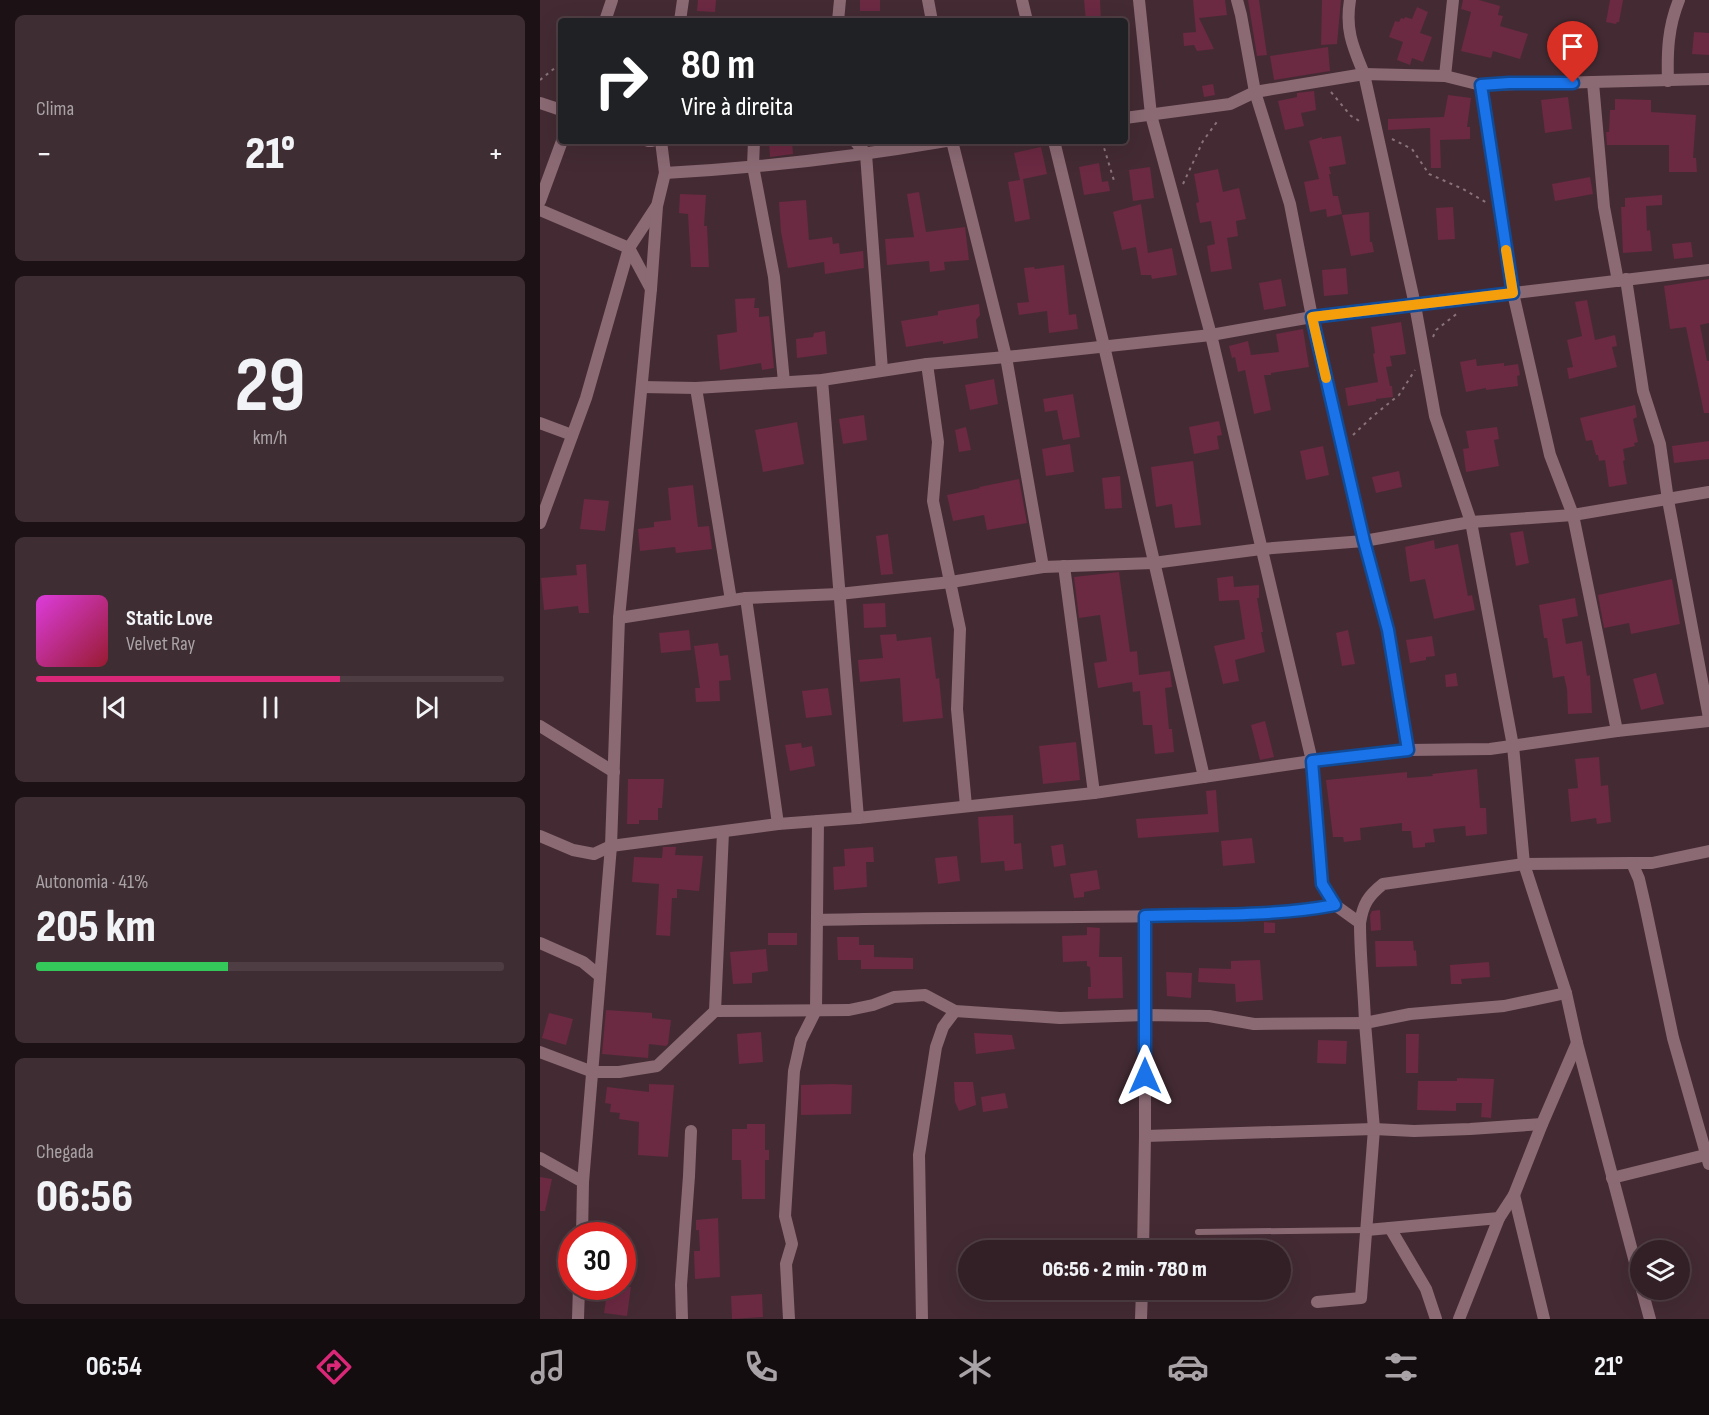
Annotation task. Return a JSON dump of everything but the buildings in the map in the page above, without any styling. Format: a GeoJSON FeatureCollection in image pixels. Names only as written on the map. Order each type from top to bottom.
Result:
{"type":"FeatureCollection","features":[{"type":"Feature","properties":{"kind":"street"},"geometry":{"type":"LineString","coordinates":[[605,18],[612,0]]}},
{"type":"Feature","properties":{"kind":"street"},"geometry":{"type":"LineString","coordinates":[[680,18],[683,0]]}},
{"type":"Feature","properties":{"kind":"street"},"geometry":{"type":"LineString","coordinates":[[838,18],[840,0]]}},
{"type":"Feature","properties":{"kind":"street"},"geometry":{"type":"LineString","coordinates":[[928,0],[931,18]]}},
{"type":"Feature","properties":{"kind":"street"},"geometry":{"type":"LineString","coordinates":[[1022,0],[1026,18]]}},
{"type":"Feature","properties":{"kind":"street"},"geometry":{"type":"LineString","coordinates":[[1139,0],[1151,115],[1211,335],[1312,761],[1322,884],[1335,905],[1360,923]]}},
{"type":"Feature","properties":{"kind":"street"},"geometry":{"type":"LineString","coordinates":[[1237,0],[1255,92],[1290,204],[1312,317],[1364,541],[1388,630],[1408,750]]}},
{"type":"Feature","properties":{"kind":"street"},"geometry":{"type":"LineString","coordinates":[[1350,0],[1348,11],[1351,42],[1364,74],[1415,305],[1435,416],[1471,522],[1513,746],[1524,864],[1566,993],[1630,1244]]}},
{"type":"Feature","properties":{"kind":"street"},"geometry":{"type":"LineString","coordinates":[[1445,76],[1453,0]]}},
{"type":"Feature","properties":{"kind":"street"},"geometry":{"type":"LineString","coordinates":[[1668,81],[1667,46],[1673,14],[1679,0]]}},
{"type":"Feature","properties":{"kind":"street"},"geometry":{"type":"LineString","coordinates":[[1128,118],[1230,104],[1255,92],[1364,74],[1445,76],[1481,85],[1709,79]]}},
{"type":"Feature","properties":{"kind":"street"},"geometry":{"type":"LineString","coordinates":[[540,836],[573,850],[594,855],[611,846],[778,825],[1094,793],[1312,761],[1408,750],[1490,750],[1709,719],[1668,500],[1660,444],[1643,391],[1622,280],[1604,207],[1593,83]]}},
{"type":"Feature","properties":{"kind":"street"},"geometry":{"type":"LineString","coordinates":[[1481,85],[1513,293],[1550,455],[1573,515],[1617,731]]}},
{"type":"Feature","properties":{"kind":"street"},"geometry":{"type":"LineString","coordinates":[[540,103],[558,109]]}},
{"type":"Feature","properties":{"kind":"street"},"geometry":{"type":"LineString","coordinates":[[540,201],[561,144]]}},
{"type":"Feature","properties":{"kind":"street"},"geometry":{"type":"LineString","coordinates":[[582,1222],[583,1182],[611,846],[619,618],[657,206],[665,173],[661,144]]}},
{"type":"Feature","properties":{"kind":"street"},"geometry":{"type":"LineString","coordinates":[[754,144],[753,166],[774,277],[784,382]]}},
{"type":"Feature","properties":{"kind":"street"},"geometry":{"type":"LineString","coordinates":[[858,144],[866,154],[882,370]]}},
{"type":"Feature","properties":{"kind":"street"},"geometry":{"type":"LineString","coordinates":[[665,173],[866,154],[928,144]]}},
{"type":"Feature","properties":{"kind":"street"},"geometry":{"type":"LineString","coordinates":[[953,144],[1006,357],[1042,567]]}},
{"type":"Feature","properties":{"kind":"street"},"geometry":{"type":"LineString","coordinates":[[1054,144],[1104,346],[1204,777]]}},
{"type":"Feature","properties":{"kind":"street"},"geometry":{"type":"LineString","coordinates":[[540,523],[585,398],[629,248],[657,206]]}},
{"type":"Feature","properties":{"kind":"street"},"geometry":{"type":"LineString","coordinates":[[540,210],[629,248],[651,289]]}},
{"type":"Feature","properties":{"kind":"street"},"geometry":{"type":"LineString","coordinates":[[642,387],[696,388],[822,380],[927,364],[1211,335],[1312,317],[1709,270]]}},
{"type":"Feature","properties":{"kind":"street"},"geometry":{"type":"LineString","coordinates":[[927,364],[938,442],[933,501],[960,628],[957,709],[966,806]]}},
{"type":"Feature","properties":{"kind":"street"},"geometry":{"type":"LineString","coordinates":[[822,380],[858,818]]}},
{"type":"Feature","properties":{"kind":"street"},"geometry":{"type":"LineString","coordinates":[[696,388],[731,600]]}},
{"type":"Feature","properties":{"kind":"street"},"geometry":{"type":"LineString","coordinates":[[540,423],[572,435]]}},
{"type":"Feature","properties":{"kind":"street"},"geometry":{"type":"LineString","coordinates":[[619,618],[746,598],[839,594],[951,582],[1042,567],[1153,563],[1261,549],[1364,541],[1471,522],[1573,515],[1709,492]]}},
{"type":"Feature","properties":{"kind":"street"},"geometry":{"type":"LineString","coordinates":[[1064,566],[1094,793]]}},
{"type":"Feature","properties":{"kind":"street"},"geometry":{"type":"LineString","coordinates":[[746,598],[778,825]]}},
{"type":"Feature","properties":{"kind":"street"},"geometry":{"type":"LineString","coordinates":[[540,726],[614,772]]}},
{"type":"Feature","properties":{"kind":"street"},"geometry":{"type":"LineString","coordinates":[[789,1319],[786,1264],[792,1244],[785,1216],[794,1071],[801,1040],[816,1010],[818,821]]}},
{"type":"Feature","properties":{"kind":"street"},"geometry":{"type":"LineString","coordinates":[[715,1011],[723,832]]}},
{"type":"Feature","properties":{"kind":"street"},"geometry":{"type":"LineString","coordinates":[[1317,1302],[1361,1298],[1374,1129],[1360,957],[1360,923],[1362,911],[1370,895],[1383,884],[1524,864],[1652,863],[1709,851]]}},
{"type":"Feature","properties":{"kind":"street"},"geometry":{"type":"LineString","coordinates":[[1612,1178],[1708,1158],[1672,1038],[1646,905],[1632,863]]}},
{"type":"Feature","properties":{"kind":"street"},"geometry":{"type":"LineString","coordinates":[[817,920],[1271,913],[1304,911],[1335,905]]}},
{"type":"Feature","properties":{"kind":"street"},"geometry":{"type":"LineString","coordinates":[[1143,1240],[1145,916]]}},
{"type":"Feature","properties":{"kind":"street"},"geometry":{"type":"LineString","coordinates":[[540,944],[583,962],[600,976]]}},
{"type":"Feature","properties":{"kind":"street"},"geometry":{"type":"LineString","coordinates":[[540,1052],[593,1072],[619,1072],[657,1066],[715,1011],[849,1010],[873,1005],[894,997],[925,995],[955,1011],[1060,1018],[1145,1015],[1209,1016],[1254,1024],[1365,1023],[1410,1014],[1504,1006],[1566,993]]}},
{"type":"Feature","properties":{"kind":"street"},"geometry":{"type":"LineString","coordinates":[[922,1319],[919,1155],[936,1047],[943,1027],[955,1011]]}},
{"type":"Feature","properties":{"kind":"street"},"geometry":{"type":"LineString","coordinates":[[1459,1319],[1499,1218],[1514,1195],[1577,1043]]}},
{"type":"Feature","properties":{"kind":"street"},"geometry":{"type":"LineString","coordinates":[[1145,1136],[1374,1129],[1414,1131],[1542,1124]]}},
{"type":"Feature","properties":{"kind":"street"},"geometry":{"type":"LineString","coordinates":[[682,1319],[681,1285],[691,1131]]}},
{"type":"Feature","properties":{"kind":"street"},"geometry":{"type":"LineString","coordinates":[[540,1158],[583,1182]]}},
{"type":"Feature","properties":{"kind":"street"},"geometry":{"type":"LineString","coordinates":[[1514,1195],[1544,1319]]}},
{"type":"Feature","properties":{"kind":"street"},"geometry":{"type":"LineString","coordinates":[[1367,1230],[1499,1218]]}},
{"type":"Feature","properties":{"kind":"street"},"geometry":{"type":"LineString","coordinates":[[1390,1228],[1426,1288],[1436,1319]]}},
{"type":"Feature","properties":{"kind":"street"},"geometry":{"type":"LineString","coordinates":[[578,1319],[579,1300]]}},
{"type":"Feature","properties":{"kind":"street"},"geometry":{"type":"LineString","coordinates":[[1141,1319],[1142,1300]]}},
{"type":"Feature","properties":{"kind":"street"},"geometry":{"type":"LineString","coordinates":[[1645,1300],[1650,1319]]}},
{"type":"Feature","properties":{"kind":"lane"},"geometry":{"type":"LineString","coordinates":[[1197,1232],[1367,1230]]}},
{"type":"Feature","properties":{"kind":"path"},"geometry":{"type":"LineString","coordinates":[[540,80],[558,65]]}},
{"type":"Feature","properties":{"kind":"path"},"geometry":{"type":"LineString","coordinates":[[1322,81],[1351,116],[1412,149],[1429,174],[1462,189],[1501,212]]}},
{"type":"Feature","properties":{"kind":"path"},"geometry":{"type":"LineString","coordinates":[[1183,185],[1203,141],[1230,104]]}},
{"type":"Feature","properties":{"kind":"path"},"geometry":{"type":"LineString","coordinates":[[1103,144],[1115,184]]}},
{"type":"Feature","properties":{"kind":"path"},"geometry":{"type":"LineString","coordinates":[[1342,445],[1372,416],[1399,395],[1424,356],[1436,330],[1478,297]]}},
{"type":"Feature","properties":{"kind":"slow traffic"},"geometry":{"type":"LineString","coordinates":[[1326,378],[1312,317],[1513,293],[1506,250]]}},
{"type":"Feature","properties":{"kind":"route"},"geometry":{"type":"LineString","coordinates":[[1145,1076],[1145,916],[1271,913],[1304,911],[1335,905],[1322,884],[1312,761],[1408,750],[1388,630],[1364,541],[1312,317],[1513,293],[1481,85],[1573,83]]}}]}
